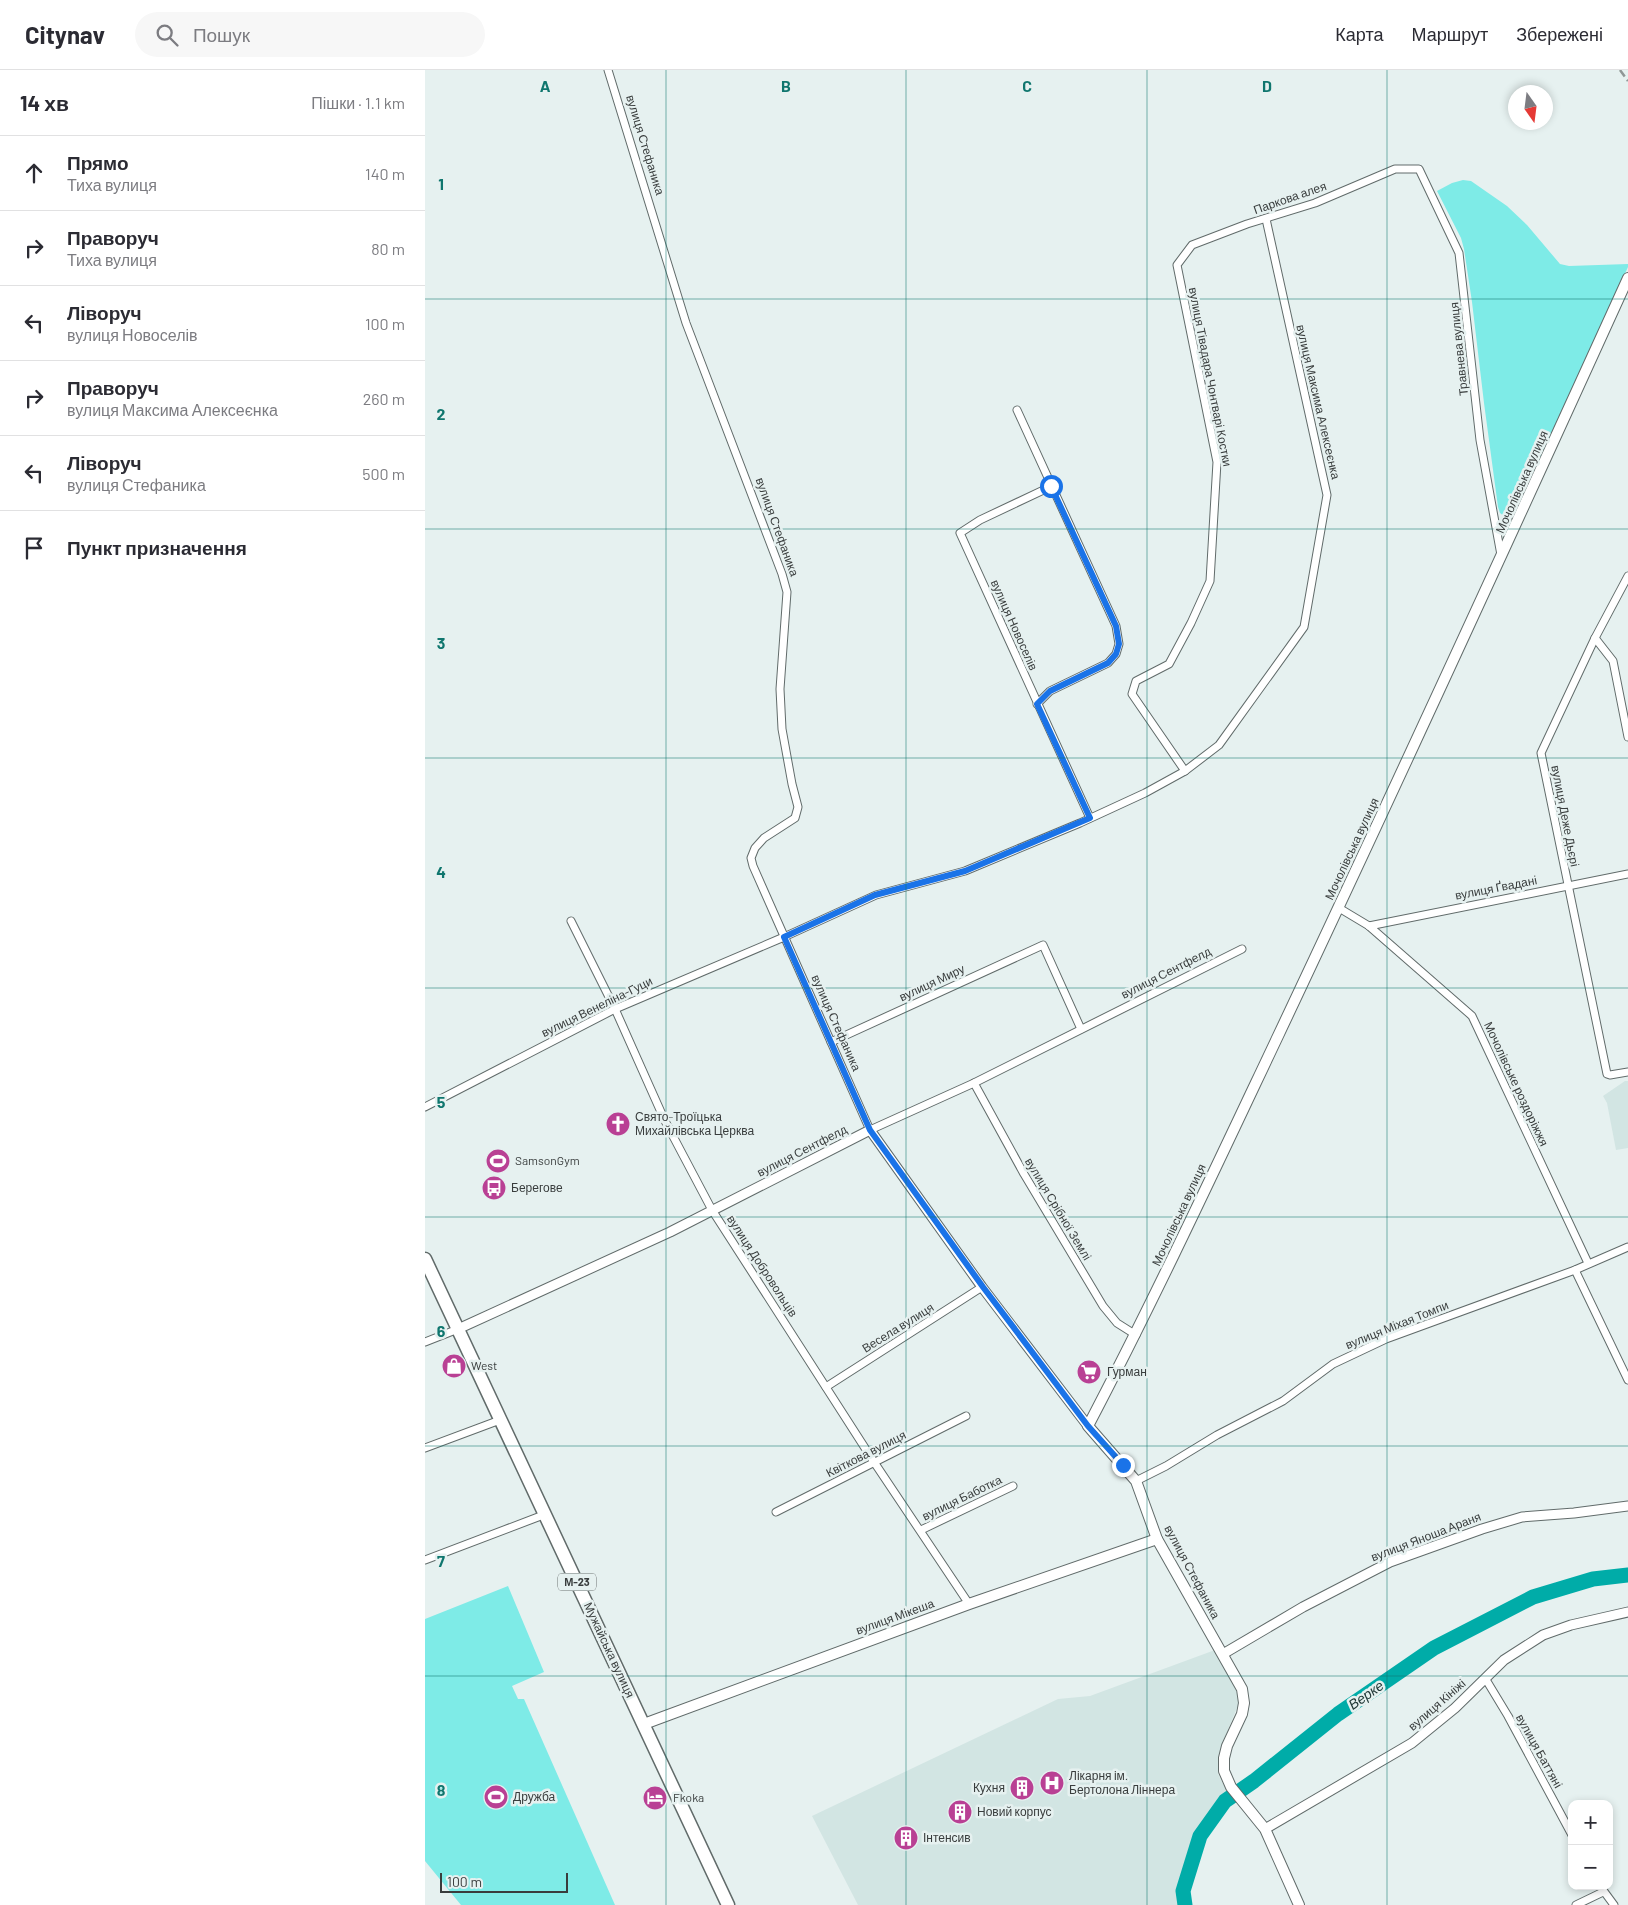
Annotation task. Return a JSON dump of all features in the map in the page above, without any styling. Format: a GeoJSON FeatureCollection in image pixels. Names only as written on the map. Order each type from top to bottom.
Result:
{"type":"FeatureCollection","features":[{"type":"Feature","properties":{"kind":"highway","name":"Мужайська вулиця"},"geometry":{"type":"LineString","coordinates":[[425,1259],[728,1905]]}},
{"type":"Feature","properties":{"kind":"main road","name":"Мочолівська вулиця"},"geometry":{"type":"LineString","coordinates":[[1088,1426],[1136,1335],[1339,908],[1628,278]]}},
{"type":"Feature","properties":{"kind":"main road","name":"вулиця Стефаника"},"geometry":{"type":"LineString","coordinates":[[1088,1426],[1137,1481],[1157,1539],[1242,1689],[1244,1703],[1242,1714],[1227,1746],[1224,1758],[1224,1771],[1231,1787],[1265,1830],[1299,1905]]}},
{"type":"Feature","properties":{"kind":"main road","name":"вулиця Мікеша"},"geometry":{"type":"LineString","coordinates":[[643,1724],[969,1604],[1157,1539]]}},
{"type":"Feature","properties":{"kind":"street","name":"вулиця Стефаника"},"geometry":{"type":"LineString","coordinates":[[608,70],[686,323],[782,574],[787,592],[780,689],[782,729],[798,807],[795,818],[764,838],[755,848],[751,858],[753,866],[870,1130],[983,1287],[1088,1426]]}},
{"type":"Feature","properties":{"kind":"street","name":"Паркова алея"},"geometry":{"type":"LineString","coordinates":[[1192,246],[1247,224],[1315,203],[1395,169]]}},
{"type":"Feature","properties":{"kind":"street","name":"Травнева вулиця"},"geometry":{"type":"LineString","coordinates":[[1395,169],[1419,169],[1459,253],[1480,440],[1501,558]]}},
{"type":"Feature","properties":{"kind":"street","name":"вулиця Максима Алексеєнка"},"geometry":{"type":"LineString","coordinates":[[784,937],[875,895],[965,871],[1090,818],[1145,793],[1185,771],[1219,746],[1304,627],[1327,495],[1266,219]]}},
{"type":"Feature","properties":{"kind":"street","name":"вулиця Тівадара Чонтварі Костки"},"geometry":{"type":"LineString","coordinates":[[1185,771],[1132,694],[1137,680],[1169,664],[1191,624],[1210,581],[1217,462],[1177,265],[1192,246]]}},
{"type":"Feature","properties":{"kind":"street"},"geometry":{"type":"LineString","coordinates":[[1017,410],[1116,626],[1119,644],[1116,654],[1108,663],[1050,691],[1037,704]]}},
{"type":"Feature","properties":{"kind":"street","name":"вулиця Новоселів"},"geometry":{"type":"LineString","coordinates":[[1051,486],[980,520],[960,533],[1090,818]]}},
{"type":"Feature","properties":{"kind":"street","name":"вулиця Деже Дьєрі"},"geometry":{"type":"LineString","coordinates":[[1628,576],[1595,638],[1541,753],[1607,1074],[1628,1072]]}},
{"type":"Feature","properties":{"kind":"street"},"geometry":{"type":"LineString","coordinates":[[1595,638],[1613,661],[1628,737]]}},
{"type":"Feature","properties":{"kind":"street","name":"вулиця Ґвадані"},"geometry":{"type":"LineString","coordinates":[[1369,926],[1628,874]]}},
{"type":"Feature","properties":{"kind":"street","name":"Мочолівське роздоріжжя"},"geometry":{"type":"LineString","coordinates":[[1339,908],[1369,926],[1472,1016],[1587,1263]]}},
{"type":"Feature","properties":{"kind":"street","name":"вулиця Добровольців"},"geometry":{"type":"LineString","coordinates":[[571,920],[615,1008],[665,1121],[713,1210],[874,1462],[969,1604]]}},
{"type":"Feature","properties":{"kind":"street","name":"вулиця Венеліна-Гуци"},"geometry":{"type":"LineString","coordinates":[[425,1107],[615,1008],[784,937]]}},
{"type":"Feature","properties":{"kind":"street","name":"вулиця Миру"},"geometry":{"type":"LineString","coordinates":[[831,1042],[1043,945],[1081,1030]]}},
{"type":"Feature","properties":{"kind":"street","name":"вулиця Сентфелд"},"geometry":{"type":"LineString","coordinates":[[425,1342],[458,1329],[620,1255],[870,1130],[974,1083],[1242,949]]}},
{"type":"Feature","properties":{"kind":"street","name":"вулиця Срібної Землі"},"geometry":{"type":"LineString","coordinates":[[974,1083],[1024,1174],[1103,1306],[1117,1323],[1136,1335]]}},
{"type":"Feature","properties":{"kind":"street","name":"вулиця Міхая Томпи"},"geometry":{"type":"LineString","coordinates":[[1137,1481],[1217,1435],[1283,1401],[1333,1364],[1386,1339],[1575,1270],[1587,1263],[1628,1247]]}},
{"type":"Feature","properties":{"kind":"street"},"geometry":{"type":"LineString","coordinates":[[1575,1270],[1628,1380]]}},
{"type":"Feature","properties":{"kind":"street","name":"Весела вулиця"},"geometry":{"type":"LineString","coordinates":[[826,1387],[983,1287]]}},
{"type":"Feature","properties":{"kind":"street","name":"Квіткова вулиця"},"geometry":{"type":"LineString","coordinates":[[776,1512],[966,1416]]}},
{"type":"Feature","properties":{"kind":"street"},"geometry":{"type":"LineString","coordinates":[[425,1448],[500,1420]]}},
{"type":"Feature","properties":{"kind":"street","name":"вулиця Баботка"},"geometry":{"type":"LineString","coordinates":[[921,1530],[1013,1486]]}},
{"type":"Feature","properties":{"kind":"street","name":"вулиця Яноша Араня"},"geometry":{"type":"LineString","coordinates":[[1223,1654],[1303,1607],[1399,1558],[1482,1529],[1522,1518],[1628,1506]]}},
{"type":"Feature","properties":{"kind":"street"},"geometry":{"type":"LineString","coordinates":[[425,1560],[546,1514]]}},
{"type":"Feature","properties":{"kind":"street","name":"вулиця Кініжі"},"geometry":{"type":"LineString","coordinates":[[1265,1830],[1412,1742],[1455,1708],[1505,1660],[1543,1635],[1571,1625],[1628,1612]]}},
{"type":"Feature","properties":{"kind":"street","name":"вулиця Баттяні"},"geometry":{"type":"LineString","coordinates":[[1485,1678],[1568,1828]]}},
{"type":"Feature","properties":{"kind":"street"},"geometry":{"type":"LineString","coordinates":[[1576,1905],[1599,1890]]}},
{"type":"Feature","properties":{"kind":"street"},"geometry":{"type":"LineString","coordinates":[[1602,1890],[1614,1905]]}},
{"type":"Feature","properties":{"kind":"shaded area"},"geometry":{"type":"Polygon","coordinates":[[[1463,180],[1471,181],[1507,206],[1527,225],[1560,264],[1569,266],[1628,264],[1513,516],[1505,517],[1500,513],[1498,507],[1464,249],[1461,238],[1437,191],[1452,183],[1463,180]]]}},
{"type":"Feature","properties":{"kind":"shaded area"},"geometry":{"type":"Polygon","coordinates":[[[1625,1081],[1628,1081],[1628,1148],[1616,1150],[1607,1103],[1603,1096],[1625,1081]]]}},
{"type":"Feature","properties":{"kind":"shaded area","name":"Дружба"},"geometry":{"type":"Polygon","coordinates":[[[508,1586],[544,1672],[512,1686],[518,1699],[524,1699],[615,1905],[461,1905],[425,1861],[425,1619],[508,1586]]]}},
{"type":"Feature","properties":{"kind":"shaded area","name":"Лікарня ім. Бертолона Ліннера"},"geometry":{"type":"Polygon","coordinates":[[[1215,1650],[1236,1690],[1239,1703],[1218,1758],[1218,1774],[1227,1792],[1220,1798],[1195,1834],[1177,1889],[1180,1905],[858,1905],[812,1816],[1058,1699],[1090,1696],[1215,1650]]]}},
{"type":"Feature","properties":{"kind":"waterway","name":"Верке"},"geometry":{"type":"LineString","coordinates":[[1185,1905],[1183,1891],[1200,1836],[1225,1801],[1254,1781],[1338,1714],[1434,1648],[1533,1597],[1593,1579],[1628,1575]]}},
{"type":"Feature","properties":{"kind":"railway"},"geometry":{"type":"LineString","coordinates":[[1620,70],[1628,81]]}},
{"type":"Feature","properties":{"kind":"place","name":"Свято-Троїцька Михайлівська Церква"},"geometry":{"type":"Point","coordinates":[618,1124]}},
{"type":"Feature","properties":{"kind":"place","name":"SamsonGym"},"geometry":{"type":"Point","coordinates":[498,1161]}},
{"type":"Feature","properties":{"kind":"place","name":"Берегове"},"geometry":{"type":"Point","coordinates":[494,1188]}},
{"type":"Feature","properties":{"kind":"place","name":"West"},"geometry":{"type":"Point","coordinates":[454,1366]}},
{"type":"Feature","properties":{"kind":"place","name":"Гурман"},"geometry":{"type":"Point","coordinates":[1089,1372]}},
{"type":"Feature","properties":{"kind":"place","name":"Лікарня ім. Бертолона Ліннера"},"geometry":{"type":"Point","coordinates":[1052,1783]}},
{"type":"Feature","properties":{"kind":"place","name":"Кухня"},"geometry":{"type":"Point","coordinates":[1022,1788]}},
{"type":"Feature","properties":{"kind":"place","name":"Дружба"},"geometry":{"type":"Point","coordinates":[496,1797]}},
{"type":"Feature","properties":{"kind":"place","name":"Fkoka"},"geometry":{"type":"Point","coordinates":[655,1798]}},
{"type":"Feature","properties":{"kind":"place","name":"Новий корпус"},"geometry":{"type":"Point","coordinates":[960,1812]}},
{"type":"Feature","properties":{"kind":"place","name":"Інтенсив"},"geometry":{"type":"Point","coordinates":[906,1838]}},
{"type":"Feature","properties":{"kind":"route"},"geometry":{"type":"LineString","coordinates":[[1051,486],[1116,626],[1119,644],[1116,654],[1108,663],[1050,691],[1037,704],[1090,818],[965,871],[875,895],[784,937],[870,1130],[983,1287],[1088,1426],[1123,1465]]}}]}
